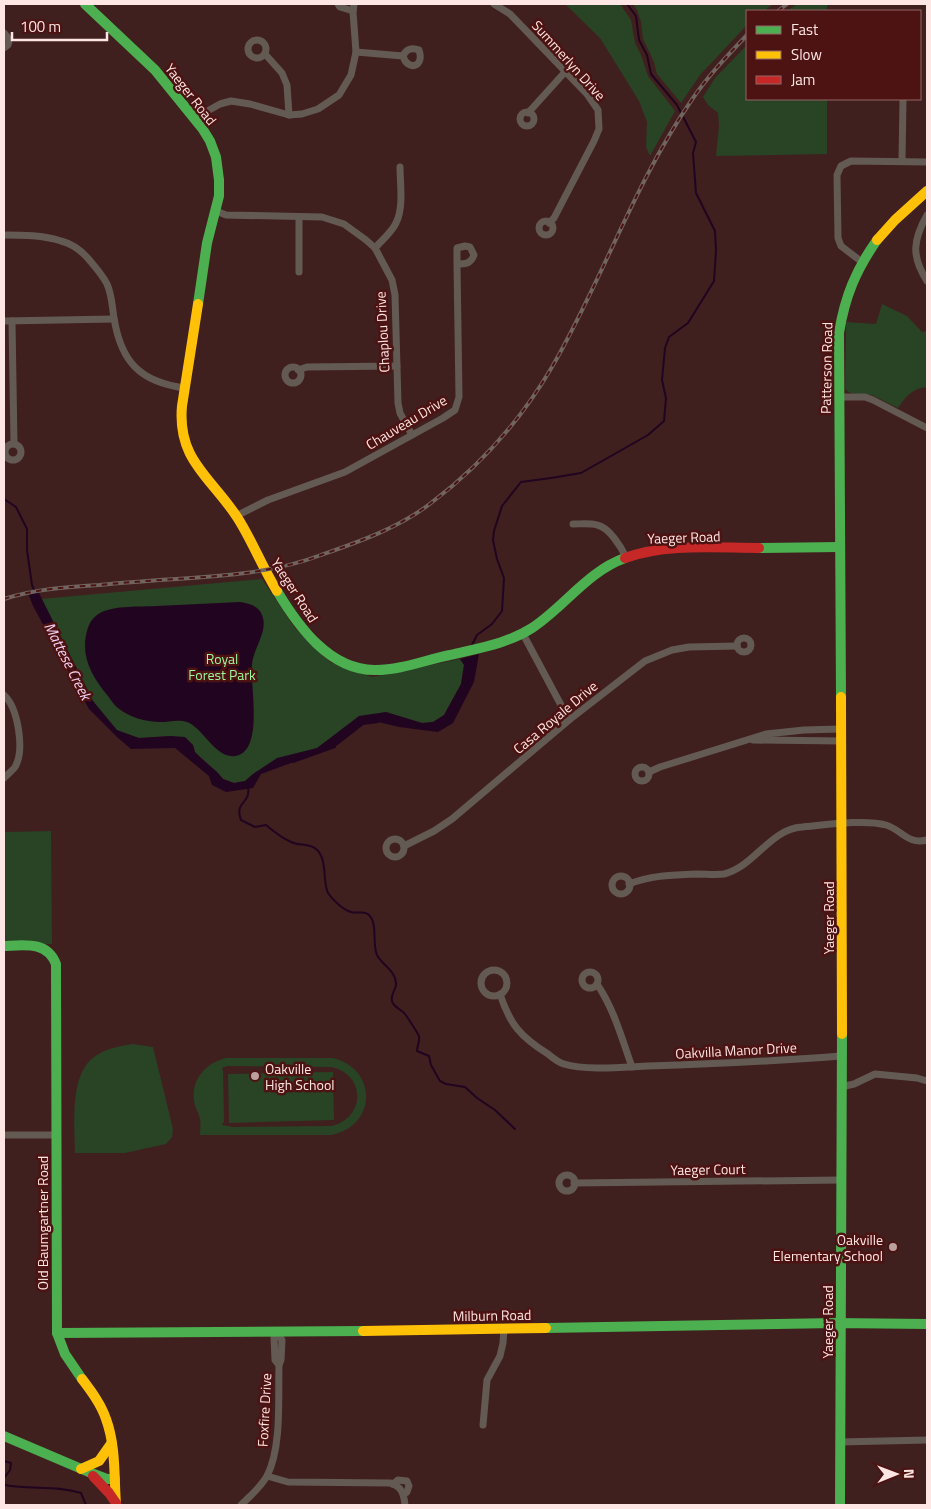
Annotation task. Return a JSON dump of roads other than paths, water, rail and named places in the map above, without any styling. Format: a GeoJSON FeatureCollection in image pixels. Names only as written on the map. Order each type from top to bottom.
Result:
{"type":"FeatureCollection","features":[{"type":"Feature","properties":{"kind":"street","name":"Yaeger Road"},"geometry":{"type":"LineString","coordinates":[[85,4],[155,70],[195,118],[210,141],[216,157],[219,196],[207,243],[185,388],[182,413],[183,436],[187,450],[195,463],[236,516],[280,597],[309,636],[330,656],[357,668],[381,670],[462,652],[523,634],[544,620],[594,576],[613,563],[636,553],[660,550],[839,547],[841,824],[840,1505]]}},
{"type":"Feature","properties":{"kind":"street"},"geometry":{"type":"LineString","coordinates":[[195,118],[227,102],[250,104],[288,115],[302,114],[318,109],[339,95],[351,75],[356,52],[354,7],[340,7],[338,4]]}},
{"type":"Feature","properties":{"kind":"street","name":"Summerlyn Drive"},"geometry":{"type":"LineString","coordinates":[[494,4],[510,14],[587,94],[598,110],[599,129],[554,218],[549,223]]}},
{"type":"Feature","properties":{"kind":"street"},"geometry":{"type":"LineString","coordinates":[[4,34],[9,41],[8,46],[4,48]]}},
{"type":"Feature","properties":{"kind":"street"},"geometry":{"type":"LineString","coordinates":[[356,52],[403,56]]}},
{"type":"Feature","properties":{"kind":"street"},"geometry":{"type":"LineString","coordinates":[[265,54],[282,73],[286,86],[288,115]]}},
{"type":"Feature","properties":{"kind":"street"},"geometry":{"type":"LineString","coordinates":[[528,113],[565,72]]}},
{"type":"Feature","properties":{"kind":"street"},"geometry":{"type":"LineString","coordinates":[[902,160],[903,100]]}},
{"type":"Feature","properties":{"kind":"street"},"geometry":{"type":"LineString","coordinates":[[862,262],[841,246],[838,238],[837,175],[841,166],[851,161],[902,160],[927,162]]}},
{"type":"Feature","properties":{"kind":"street"},"geometry":{"type":"LineString","coordinates":[[375,248],[397,222],[400,210],[400,167]]}},
{"type":"Feature","properties":{"kind":"street","name":"Patterson Road"},"geometry":{"type":"LineString","coordinates":[[839,547],[840,321],[848,290],[862,262],[876,241],[896,219],[927,191]]}},
{"type":"Feature","properties":{"kind":"street","name":"Chaplou Drive"},"geometry":{"type":"LineString","coordinates":[[216,211],[226,215],[322,217],[344,224],[375,248],[392,280],[395,295],[398,408],[412,435]]}},
{"type":"Feature","properties":{"kind":"street"},"geometry":{"type":"LineString","coordinates":[[927,215],[915,246],[915,256],[927,281]]}},
{"type":"Feature","properties":{"kind":"street"},"geometry":{"type":"LineString","coordinates":[[299,217],[299,272]]}},
{"type":"Feature","properties":{"kind":"street"},"geometry":{"type":"LineString","coordinates":[[4,235],[50,238],[62,241],[81,252],[89,259],[106,283],[112,301],[119,342],[131,365],[156,382],[185,388]]}},
{"type":"Feature","properties":{"kind":"street","name":"Chauveau Drive"},"geometry":{"type":"LineString","coordinates":[[236,516],[268,500],[345,472],[455,410],[459,397],[457,264]]}},
{"type":"Feature","properties":{"kind":"street"},"geometry":{"type":"LineString","coordinates":[[4,321],[114,319]]}},
{"type":"Feature","properties":{"kind":"street"},"geometry":{"type":"LineString","coordinates":[[12,321],[14,444]]}},
{"type":"Feature","properties":{"kind":"street"},"geometry":{"type":"LineString","coordinates":[[298,370],[307,367],[396,366]]}},
{"type":"Feature","properties":{"kind":"street"},"geometry":{"type":"LineString","coordinates":[[839,396],[865,397],[927,428]]}},
{"type":"Feature","properties":{"kind":"street"},"geometry":{"type":"LineString","coordinates":[[573,524],[598,525],[604,528],[615,539],[626,557]]}},
{"type":"Feature","properties":{"kind":"street"},"geometry":{"type":"LineString","coordinates":[[523,634],[569,720]]}},
{"type":"Feature","properties":{"kind":"street","name":"Casa Royale Drive"},"geometry":{"type":"LineString","coordinates":[[404,846],[434,831],[452,819],[569,720],[646,661],[672,650],[688,647],[736,646]]}},
{"type":"Feature","properties":{"kind":"street"},"geometry":{"type":"LineString","coordinates":[[4,695],[8,698],[14,710],[20,738],[16,766],[4,778]]}},
{"type":"Feature","properties":{"kind":"street"},"geometry":{"type":"LineString","coordinates":[[649,772],[766,734],[840,730]]}},
{"type":"Feature","properties":{"kind":"street"},"geometry":{"type":"LineString","coordinates":[[748,740],[840,740]]}},
{"type":"Feature","properties":{"kind":"street"},"geometry":{"type":"LineString","coordinates":[[629,884],[644,878],[661,876],[724,874],[743,864],[784,831],[798,827],[870,823],[888,825],[905,837],[920,842],[927,840]]}},
{"type":"Feature","properties":{"kind":"street","name":"Old Baumgartner Road"},"geometry":{"type":"LineString","coordinates":[[4,946],[36,946],[45,948],[51,953],[57,969],[57,1333],[63,1352],[102,1408],[108,1425],[112,1444],[116,1504]]}},
{"type":"Feature","properties":{"kind":"street"},"geometry":{"type":"LineString","coordinates":[[597,984],[613,1014],[632,1067]]}},
{"type":"Feature","properties":{"kind":"street","name":"Oakvilla Manor Drive"},"geometry":{"type":"LineString","coordinates":[[500,994],[512,1024],[536,1047],[562,1064],[580,1067],[632,1067],[729,1064],[841,1056]]}},
{"type":"Feature","properties":{"kind":"street"},"geometry":{"type":"LineString","coordinates":[[841,1087],[854,1084],[875,1074],[917,1078],[927,1081]]}},
{"type":"Feature","properties":{"kind":"street"},"geometry":{"type":"LineString","coordinates":[[4,1135],[56,1135]]}},
{"type":"Feature","properties":{"kind":"street","name":"Yaeger Court"},"geometry":{"type":"LineString","coordinates":[[574,1183],[841,1180]]}},
{"type":"Feature","properties":{"kind":"street","name":"Milburn Road"},"geometry":{"type":"LineString","coordinates":[[57,1333],[278,1333],[504,1328],[927,1324]]}},
{"type":"Feature","properties":{"kind":"street"},"geometry":{"type":"LineString","coordinates":[[483,1424],[487,1380],[500,1356],[504,1343],[504,1328]]}},
{"type":"Feature","properties":{"kind":"street","name":"Foxfire Drive"},"geometry":{"type":"LineString","coordinates":[[241,1505],[258,1489],[267,1476],[276,1448],[279,1365],[275,1360],[274,1337],[278,1333]]}},
{"type":"Feature","properties":{"kind":"street"},"geometry":{"type":"LineString","coordinates":[[4,1436],[86,1471],[107,1479],[114,1479]]}},
{"type":"Feature","properties":{"kind":"street"},"geometry":{"type":"LineString","coordinates":[[840,1442],[927,1440]]}},
{"type":"Feature","properties":{"kind":"street"},"geometry":{"type":"LineString","coordinates":[[86,1471],[106,1455],[112,1444]]}},
{"type":"Feature","properties":{"kind":"street"},"geometry":{"type":"LineString","coordinates":[[86,1471],[109,1493],[116,1504]]}},
{"type":"Feature","properties":{"kind":"street"},"geometry":{"type":"LineString","coordinates":[[267,1476],[288,1482],[393,1484],[400,1488],[404,1494],[405,1505]]}},
{"type":"Feature","properties":{"kind":"water"},"geometry":{"type":"Polygon","coordinates":[[[38,591],[93,701],[117,730],[139,738],[185,737],[193,745],[195,752],[223,779],[234,783],[245,781],[277,758],[317,748],[359,716],[386,712],[422,723],[433,722],[444,715],[461,684],[464,665],[460,659],[479,654],[474,682],[453,723],[438,732],[378,722],[366,723],[335,747],[261,774],[253,788],[226,792],[212,785],[209,776],[175,748],[131,749],[89,709],[33,606],[28,593],[38,591]]]}},
{"type":"Feature","properties":{"kind":"water"},"geometry":{"type":"Polygon","coordinates":[[[240,602],[257,608],[262,614],[264,624],[252,665],[254,714],[251,740],[246,749],[239,755],[231,756],[217,750],[193,725],[187,722],[149,721],[122,711],[102,689],[92,674],[86,658],[85,640],[92,620],[95,616],[106,610],[128,607],[240,602]]]}},
{"type":"Feature","properties":{"kind":"waterway","name":"Mattese Creek"},"geometry":{"type":"LineString","coordinates":[[472,645],[477,635],[492,624],[502,611],[504,578],[493,540],[502,506],[521,482],[581,473],[648,435],[664,421],[666,398],[662,380],[665,348],[669,337],[688,323],[714,281],[715,231],[696,193],[693,153],[696,142],[677,105],[651,74],[647,55],[639,40],[636,16],[627,4]]}},
{"type":"Feature","properties":{"kind":"waterway","name":"Mattese Creek"},"geometry":{"type":"LineString","coordinates":[[4,499],[16,507],[27,529],[27,550],[32,585],[35,592]]}},
{"type":"Feature","properties":{"kind":"waterway","name":"Mattese Creek"},"geometry":{"type":"LineString","coordinates":[[363,724],[378,722]]}},
{"type":"Feature","properties":{"kind":"waterway","name":"Mattese Creek"},"geometry":{"type":"LineString","coordinates":[[293,762],[335,747]]}},
{"type":"Feature","properties":{"kind":"waterway"},"geometry":{"type":"LineString","coordinates":[[248,787],[247,797],[240,809],[241,820],[255,827],[266,825],[291,842],[316,849],[322,858],[328,893],[348,911],[365,913],[372,919],[377,955],[395,978],[396,985],[392,996],[393,1003],[405,1014],[416,1031],[419,1036],[417,1051],[429,1056],[431,1065],[440,1081],[446,1084],[465,1087],[495,1110],[515,1129]]}},
{"type":"Feature","properties":{"kind":"waterway"},"geometry":{"type":"LineString","coordinates":[[4,1461],[11,1463],[10,1470],[4,1478]]}},
{"type":"Feature","properties":{"kind":"waterway"},"geometry":{"type":"LineString","coordinates":[[4,1482],[5,1485],[62,1489],[81,1493],[86,1505]]}},
{"type":"Feature","properties":{"kind":"railway"},"geometry":{"type":"LineString","coordinates":[[779,10],[787,4]]}},
{"type":"Feature","properties":{"kind":"railway"},"geometry":{"type":"LineString","coordinates":[[4,599],[51,589],[224,575],[289,565],[378,534],[406,520],[431,503],[466,474],[498,441],[540,387],[587,301],[652,165],[691,101],[746,36]]}},
{"type":"Feature","properties":{"kind":"place","name":"Oakville High School"},"geometry":{"type":"Point","coordinates":[255,1076]}},
{"type":"Feature","properties":{"kind":"place","name":"Oakville Elementary School"},"geometry":{"type":"Point","coordinates":[893,1247]}},
{"type":"Feature","properties":{"kind":"park label","name":"Royal Forest Park"},"geometry":{"type":"Point","coordinates":[222,666]}}]}
